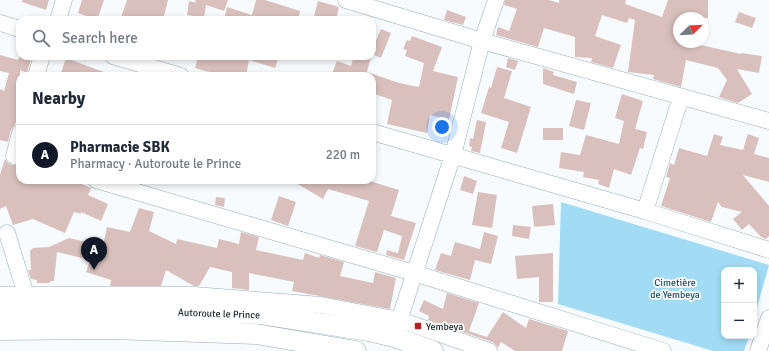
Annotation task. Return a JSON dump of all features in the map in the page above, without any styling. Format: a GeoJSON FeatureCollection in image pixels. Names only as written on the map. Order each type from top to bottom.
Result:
{"type":"FeatureCollection","features":[{"type":"Feature","properties":{"kind":"main road","name":"Autoroute le Prince"},"geometry":{"type":"LineString","coordinates":[[0,310],[111,310],[260,314],[369,331],[397,329],[433,351]]}},
{"type":"Feature","properties":{"kind":"main road","name":"Autoroute le Prince"},"geometry":{"type":"LineString","coordinates":[[0,330],[111,329],[256,334],[356,351]]}},
{"type":"Feature","properties":{"kind":"street"},"geometry":{"type":"LineString","coordinates":[[59,16],[64,0]]}},
{"type":"Feature","properties":{"kind":"street"},"geometry":{"type":"LineString","coordinates":[[346,0],[482,41],[769,121]]}},
{"type":"Feature","properties":{"kind":"street"},"geometry":{"type":"LineString","coordinates":[[397,329],[452,155],[482,41],[496,0]]}},
{"type":"Feature","properties":{"kind":"street"},"geometry":{"type":"LineString","coordinates":[[0,23],[16,28]]}},
{"type":"Feature","properties":{"kind":"street"},"geometry":{"type":"LineString","coordinates":[[37,72],[41,60]]}},
{"type":"Feature","properties":{"kind":"street"},"geometry":{"type":"LineString","coordinates":[[126,60],[167,72]]}},
{"type":"Feature","properties":{"kind":"street"},"geometry":{"type":"LineString","coordinates":[[646,211],[681,97]]}},
{"type":"Feature","properties":{"kind":"street"},"geometry":{"type":"LineString","coordinates":[[376,133],[646,211],[769,250]]}},
{"type":"Feature","properties":{"kind":"street"},"geometry":{"type":"LineString","coordinates":[[11,155],[16,143]]}},
{"type":"Feature","properties":{"kind":"street"},"geometry":{"type":"LineString","coordinates":[[110,184],[414,273],[663,351]]}},
{"type":"Feature","properties":{"kind":"street"},"geometry":{"type":"LineString","coordinates":[[7,233],[26,295]]}},
{"type":"Feature","properties":{"kind":"street"},"geometry":{"type":"LineString","coordinates":[[0,295],[194,295],[321,305],[397,329],[489,351]]}},
{"type":"Feature","properties":{"kind":"street"},"geometry":{"type":"LineString","coordinates":[[758,351],[769,318]]}},
{"type":"Feature","properties":{"kind":"green space","name":"Cimetière de Yembeya"},"geometry":{"type":"Polygon","coordinates":[[[561,202],[769,265],[757,307],[757,267],[721,267],[721,339],[748,339],[744,351],[713,351],[558,304],[561,202]]]}},
{"type":"Feature","properties":{"kind":"building"},"geometry":{"type":"Polygon","coordinates":[[[22,0],[49,0],[46,10],[22,2],[22,0]]]}},
{"type":"Feature","properties":{"kind":"building"},"geometry":{"type":"Polygon","coordinates":[[[82,0],[104,0],[98,16],[86,16],[78,13],[82,0]]]}},
{"type":"Feature","properties":{"kind":"building"},"geometry":{"type":"Polygon","coordinates":[[[127,0],[168,0],[164,16],[121,16],[127,0]]]}},
{"type":"Feature","properties":{"kind":"building"},"geometry":{"type":"Polygon","coordinates":[[[196,0],[228,0],[224,11],[206,5],[204,16],[187,15],[189,1],[197,3],[195,2],[196,0]]]}},
{"type":"Feature","properties":{"kind":"building"},"geometry":{"type":"Polygon","coordinates":[[[256,0],[265,0],[300,11],[299,16],[225,16],[227,7],[252,15],[256,0]]]}},
{"type":"Feature","properties":{"kind":"building"},"geometry":{"type":"Polygon","coordinates":[[[505,0],[549,0],[559,3],[559,0],[626,0],[625,4],[662,17],[668,0],[708,0],[708,12],[673,12],[673,48],[709,47],[741,54],[762,56],[759,73],[737,69],[752,94],[738,103],[719,97],[727,80],[718,68],[686,60],[681,87],[653,79],[654,75],[628,72],[635,20],[629,18],[627,23],[602,15],[595,36],[621,45],[613,68],[591,62],[592,58],[575,57],[575,37],[544,28],[538,47],[496,35],[498,27],[509,31],[517,9],[504,5],[505,0]]]}},
{"type":"Feature","properties":{"kind":"building"},"geometry":{"type":"Polygon","coordinates":[[[318,1],[339,7],[337,16],[314,16],[318,1]]]}},
{"type":"Feature","properties":{"kind":"building"},"geometry":{"type":"Polygon","coordinates":[[[447,10],[466,17],[463,25],[444,20],[447,10]]]}},
{"type":"Feature","properties":{"kind":"building"},"geometry":{"type":"Polygon","coordinates":[[[739,12],[756,18],[752,28],[735,22],[739,12]]]}},
{"type":"Feature","properties":{"kind":"building"},"geometry":{"type":"Polygon","coordinates":[[[381,29],[391,33],[381,58],[376,56],[376,41],[381,29]]]}},
{"type":"Feature","properties":{"kind":"building"},"geometry":{"type":"Polygon","coordinates":[[[412,36],[442,47],[433,71],[458,77],[449,120],[430,115],[427,133],[387,124],[392,100],[376,94],[376,75],[399,83],[419,87],[424,63],[405,56],[407,50],[403,49],[407,40],[410,41],[412,36]]]}},
{"type":"Feature","properties":{"kind":"building"},"geometry":{"type":"Polygon","coordinates":[[[0,55],[16,60],[31,60],[27,72],[20,70],[20,72],[16,72],[16,122],[11,130],[8,142],[0,140],[0,89],[4,91],[9,73],[0,71],[0,55]]]}},
{"type":"Feature","properties":{"kind":"building"},"geometry":{"type":"Polygon","coordinates":[[[508,58],[518,61],[515,70],[506,67],[508,58]]]}},
{"type":"Feature","properties":{"kind":"building"},"geometry":{"type":"Polygon","coordinates":[[[65,60],[71,60],[104,72],[61,72],[65,60]]]}},
{"type":"Feature","properties":{"kind":"building"},"geometry":{"type":"Polygon","coordinates":[[[197,60],[249,60],[247,72],[210,72],[195,68],[197,60]]]}},
{"type":"Feature","properties":{"kind":"building"},"geometry":{"type":"Polygon","coordinates":[[[249,60],[278,60],[275,68],[249,60]]]}},
{"type":"Feature","properties":{"kind":"building"},"geometry":{"type":"Polygon","coordinates":[[[353,60],[370,60],[367,72],[333,72],[337,61],[351,66],[353,60]]]}},
{"type":"Feature","properties":{"kind":"building"},"geometry":{"type":"Polygon","coordinates":[[[497,67],[512,71],[504,98],[531,107],[517,153],[501,148],[509,122],[481,113],[489,87],[491,88],[497,67]]]}},
{"type":"Feature","properties":{"kind":"building"},"geometry":{"type":"Polygon","coordinates":[[[543,68],[554,72],[553,75],[577,82],[574,94],[543,84],[543,68]]]}},
{"type":"Feature","properties":{"kind":"building"},"geometry":{"type":"Polygon","coordinates":[[[622,94],[643,101],[635,129],[647,132],[643,149],[640,148],[631,175],[614,169],[609,188],[598,184],[599,180],[583,177],[584,172],[559,168],[561,152],[580,155],[586,135],[619,144],[624,121],[615,118],[622,94]]]}},
{"type":"Feature","properties":{"kind":"building"},"geometry":{"type":"Polygon","coordinates":[[[576,100],[591,103],[584,130],[569,126],[576,100]]]}},
{"type":"Feature","properties":{"kind":"building"},"geometry":{"type":"Polygon","coordinates":[[[477,120],[486,122],[480,153],[471,151],[472,147],[469,146],[470,138],[473,139],[477,120]]]}},
{"type":"Feature","properties":{"kind":"building"},"geometry":{"type":"Polygon","coordinates":[[[543,128],[563,128],[563,140],[543,140],[543,128]]]}},
{"type":"Feature","properties":{"kind":"building"},"geometry":{"type":"Polygon","coordinates":[[[714,134],[723,137],[720,145],[743,150],[748,134],[759,138],[754,154],[769,158],[769,182],[743,175],[769,206],[769,236],[766,239],[761,237],[749,224],[742,230],[733,219],[742,212],[722,207],[718,202],[711,222],[661,206],[670,178],[666,177],[670,163],[674,165],[679,148],[707,156],[714,134]]]}},
{"type":"Feature","properties":{"kind":"building"},"geometry":{"type":"Polygon","coordinates":[[[5,159],[8,163],[16,165],[16,184],[82,184],[91,188],[88,195],[108,204],[101,221],[81,212],[81,214],[74,212],[65,233],[33,219],[13,225],[6,206],[0,209],[0,175],[5,159]]]}},
{"type":"Feature","properties":{"kind":"building"},"geometry":{"type":"Polygon","coordinates":[[[464,176],[477,181],[473,194],[460,190],[464,176]]]}},
{"type":"Feature","properties":{"kind":"building"},"geometry":{"type":"Polygon","coordinates":[[[376,183],[399,190],[391,216],[416,223],[404,260],[386,255],[387,250],[398,253],[402,236],[384,230],[377,252],[355,246],[369,201],[328,189],[323,199],[298,184],[376,183]]]}},
{"type":"Feature","properties":{"kind":"building"},"geometry":{"type":"Polygon","coordinates":[[[478,192],[497,195],[492,228],[472,225],[478,192]]]}},
{"type":"Feature","properties":{"kind":"building"},"geometry":{"type":"Polygon","coordinates":[[[279,196],[296,202],[288,226],[271,220],[279,196]]]}},
{"type":"Feature","properties":{"kind":"building"},"geometry":{"type":"Polygon","coordinates":[[[216,197],[225,198],[224,207],[215,205],[216,197]]]}},
{"type":"Feature","properties":{"kind":"building"},"geometry":{"type":"Polygon","coordinates":[[[553,204],[555,225],[534,227],[532,206],[553,204]]]}},
{"type":"Feature","properties":{"kind":"building"},"geometry":{"type":"Polygon","coordinates":[[[139,208],[154,212],[149,231],[176,244],[177,239],[217,248],[219,239],[239,244],[241,232],[259,237],[256,250],[303,260],[305,253],[319,258],[320,255],[344,262],[340,276],[373,283],[375,272],[396,278],[390,309],[292,291],[294,282],[249,273],[249,290],[232,288],[232,272],[210,267],[199,286],[194,286],[166,270],[161,286],[110,286],[111,280],[86,272],[90,260],[57,252],[54,281],[49,283],[37,283],[37,280],[31,279],[28,270],[31,270],[30,251],[33,248],[49,247],[69,238],[103,246],[107,227],[130,232],[139,208]]]}},
{"type":"Feature","properties":{"kind":"building"},"geometry":{"type":"Polygon","coordinates":[[[513,225],[531,227],[529,239],[512,236],[513,225]]]}},
{"type":"Feature","properties":{"kind":"building"},"geometry":{"type":"Polygon","coordinates":[[[484,232],[498,236],[491,264],[475,260],[470,280],[435,270],[441,253],[451,256],[455,242],[480,249],[484,232]]]}},
{"type":"Feature","properties":{"kind":"building"},"geometry":{"type":"Polygon","coordinates":[[[553,253],[553,302],[539,302],[539,277],[517,279],[515,256],[553,253]]]}},
{"type":"Feature","properties":{"kind":"building"},"geometry":{"type":"Polygon","coordinates":[[[447,293],[479,303],[469,331],[487,337],[503,312],[526,328],[529,319],[568,331],[562,351],[515,351],[501,342],[498,348],[492,342],[428,320],[429,316],[419,311],[424,300],[443,309],[447,293]]]}},
{"type":"Feature","properties":{"kind":"place","name":"Pharmacie SBK"},"geometry":{"type":"Point","coordinates":[94,270]}},
{"type":"Feature","properties":{"kind":"place","name":"Yembeya"},"geometry":{"type":"Point","coordinates":[418,326]}}]}
